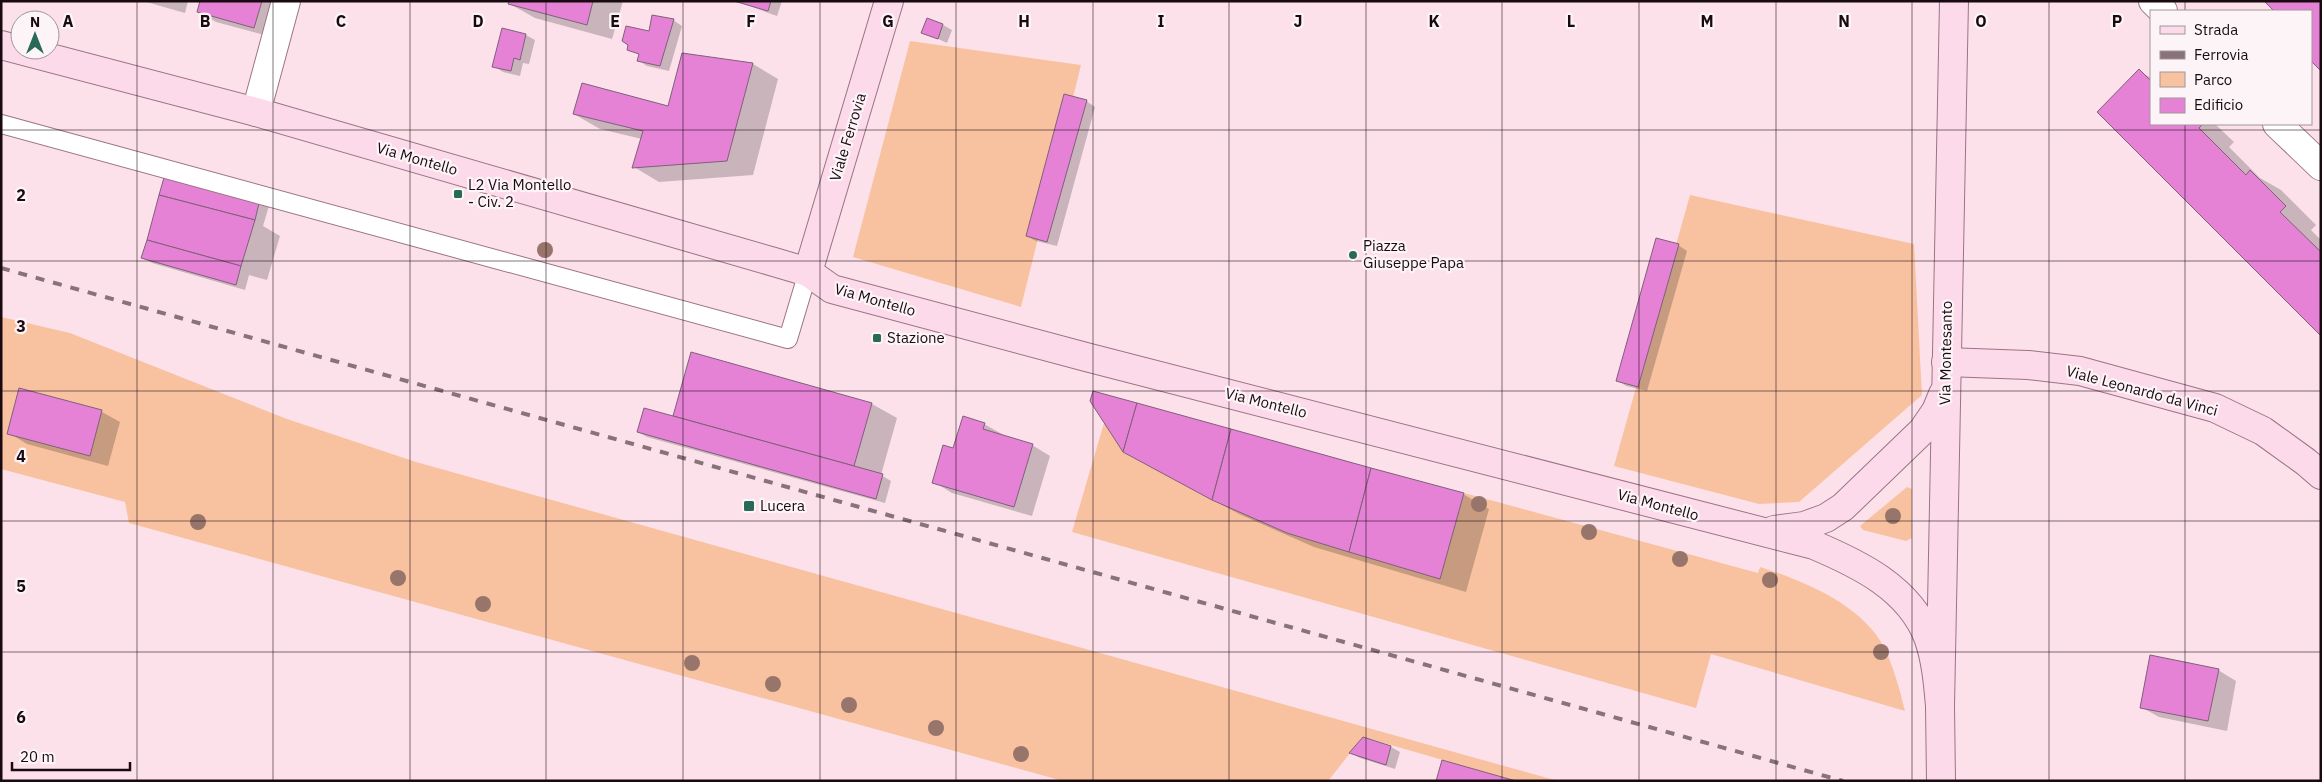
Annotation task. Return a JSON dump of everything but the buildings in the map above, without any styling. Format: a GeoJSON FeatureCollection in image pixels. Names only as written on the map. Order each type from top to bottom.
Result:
{"type":"FeatureCollection","features":[{"type":"Feature","properties":{"kind":"main road","name":"Viale Ferrovia"},"geometry":{"type":"LineString","coordinates":[[808,272],[889,1]]}},
{"type":"Feature","properties":{"kind":"main road","name":"Via Montesanto"},"geometry":{"type":"LineString","coordinates":[[1940,706],[1945,375],[1954,1]]}},
{"type":"Feature","properties":{"kind":"main road","name":"Via Montello"},"geometry":{"type":"LineString","coordinates":[[1,45],[256,112],[808,272],[832,289],[1814,545],[1845,558],[1873,573],[1897,593],[1912,610],[1928,636],[1936,671],[1940,706]]}},
{"type":"Feature","properties":{"kind":"main road","name":"Viale Leonardo da Vinci"},"geometry":{"type":"LineString","coordinates":[[1945,375],[2028,365],[2080,371],[2215,408],[2263,431],[2321,475]]}},
{"type":"Feature","properties":{"kind":"main road","name":"Via Montello"},"geometry":{"type":"LineString","coordinates":[[1756,531],[1781,530],[1804,526],[1826,518],[1843,508],[1923,430],[1936,411],[1945,375]]}},
{"type":"Feature","properties":{"kind":"main road"},"geometry":{"type":"LineString","coordinates":[[1940,706],[1941,781]]}},
{"type":"Feature","properties":{"kind":"street"},"geometry":{"type":"LineString","coordinates":[[256,112],[286,1]]}},
{"type":"Feature","properties":{"kind":"street"},"geometry":{"type":"LineString","coordinates":[[2152,1],[2162,10]]}},
{"type":"Feature","properties":{"kind":"street"},"geometry":{"type":"LineString","coordinates":[[2278,125],[2321,166]]}},
{"type":"Feature","properties":{"kind":"lane"},"geometry":{"type":"LineString","coordinates":[[1,124],[788,339],[808,272]]}},
{"type":"Feature","properties":{"kind":"green space"},"geometry":{"type":"Polygon","coordinates":[[[910,41],[1081,65],[1021,307],[853,257],[910,41]]]}},
{"type":"Feature","properties":{"kind":"green space"},"geometry":{"type":"Polygon","coordinates":[[[1690,195],[1914,244],[1922,395],[1799,502],[1759,504],[1614,466],[1690,195]]]}},
{"type":"Feature","properties":{"kind":"green space"},"geometry":{"type":"Polygon","coordinates":[[[1,317],[70,333],[287,419],[416,462],[1558,781],[1516,781],[1363,737],[1328,781],[1063,781],[129,523],[125,502],[1,469],[1,317]]]}},
{"type":"Feature","properties":{"kind":"green space"},"geometry":{"type":"Polygon","coordinates":[[[1104,423],[1123,452],[1212,500],[1287,533],[1440,578],[1464,493],[1758,573],[1760,567],[1777,573],[1813,587],[1831,597],[1847,607],[1875,633],[1885,649],[1891,664],[1905,711],[1711,654],[1696,708],[1072,532],[1104,423]]]}},
{"type":"Feature","properties":{"kind":"green space"},"geometry":{"type":"Polygon","coordinates":[[[1907,487],[1912,489],[1912,538],[1906,541],[1863,530],[1860,526],[1907,487]]]}},
{"type":"Feature","properties":{"kind":"railway"},"geometry":{"type":"LineString","coordinates":[[1,268],[1843,781]]}},
{"type":"Feature","properties":{"kind":"place","name":"L2 Via Montello - Civ. 2"},"geometry":{"type":"Point","coordinates":[458,194]}},
{"type":"Feature","properties":{"kind":"place","name":"Piazza Giuseppe Papa"},"geometry":{"type":"Point","coordinates":[1353,255]}},
{"type":"Feature","properties":{"kind":"place","name":"Stazione"},"geometry":{"type":"Point","coordinates":[877,338]}},
{"type":"Feature","properties":{"kind":"place","name":"Lucera"},"geometry":{"type":"Point","coordinates":[749,506]}}]}
